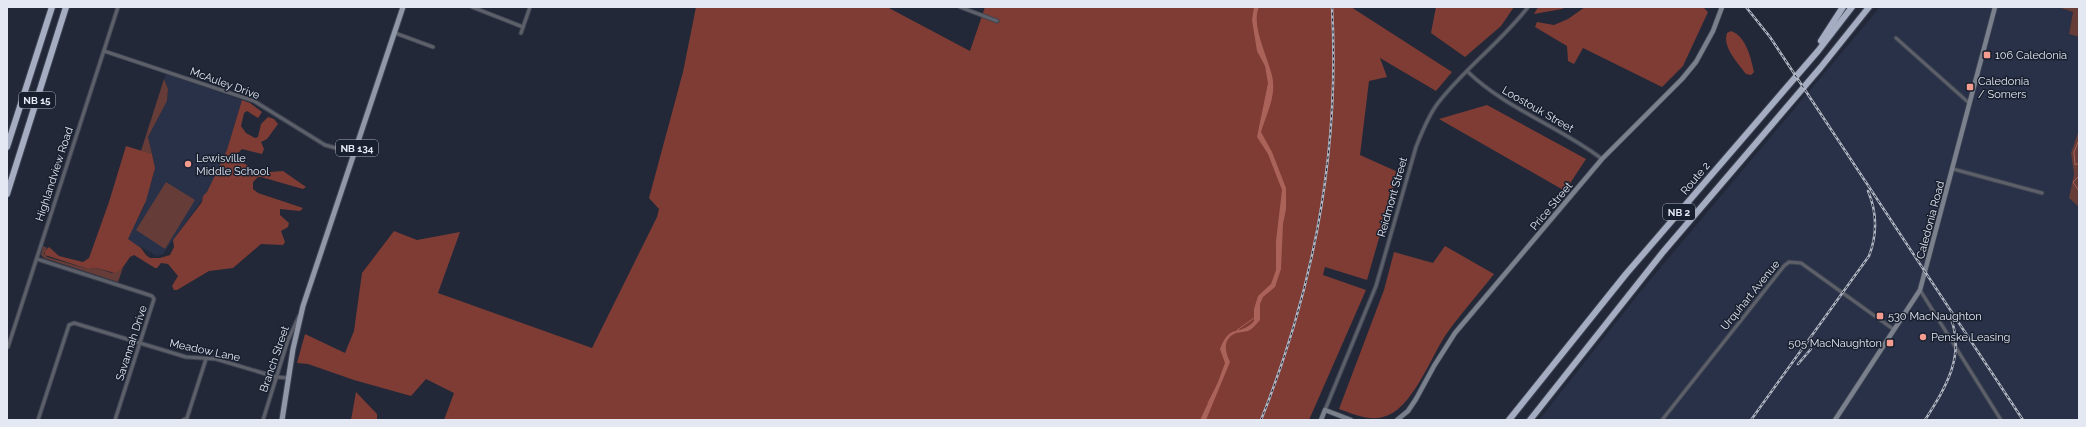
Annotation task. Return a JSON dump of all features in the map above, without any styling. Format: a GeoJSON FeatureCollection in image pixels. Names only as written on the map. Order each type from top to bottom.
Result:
{"type":"FeatureCollection","features":[{"type":"Feature","properties":{"kind":"highway","name":"NB 15"},"geometry":{"type":"LineString","coordinates":[[7,147],[52,7]]}},
{"type":"Feature","properties":{"kind":"highway","name":"NB 15"},"geometry":{"type":"LineString","coordinates":[[7,194],[66,7]]}},
{"type":"Feature","properties":{"kind":"highway"},"geometry":{"type":"LineString","coordinates":[[1802,68],[1843,7]]}},
{"type":"Feature","properties":{"kind":"highway","name":"Route 2"},"geometry":{"type":"LineString","coordinates":[[1509,420],[1626,274],[1802,68],[1852,7]]}},
{"type":"Feature","properties":{"kind":"highway","name":"NB 2"},"geometry":{"type":"LineString","coordinates":[[1530,420],[1663,252],[1821,68],[1869,7]]}},
{"type":"Feature","properties":{"kind":"highway"},"geometry":{"type":"LineString","coordinates":[[1852,29],[1873,7]]}},
{"type":"Feature","properties":{"kind":"main road","name":"NB 134"},"geometry":{"type":"LineString","coordinates":[[282,420],[303,306],[403,7]]}},
{"type":"Feature","properties":{"kind":"street","name":"Highlandview Road"},"geometry":{"type":"LineString","coordinates":[[8,347],[118,7]]}},
{"type":"Feature","properties":{"kind":"street"},"geometry":{"type":"LineString","coordinates":[[472,7],[524,27]]}},
{"type":"Feature","properties":{"kind":"street"},"geometry":{"type":"LineString","coordinates":[[522,33],[530,7]]}},
{"type":"Feature","properties":{"kind":"street"},"geometry":{"type":"LineString","coordinates":[[960,7],[997,20]]}},
{"type":"Feature","properties":{"kind":"street","name":"Reidmont Street"},"geometry":{"type":"LineString","coordinates":[[1321,420],[1376,286],[1416,146],[1425,125],[1437,104],[1467,71],[1504,36],[1528,7]]}},
{"type":"Feature","properties":{"kind":"street","name":"Price Street"},"geometry":{"type":"LineString","coordinates":[[1397,420],[1408,411],[1416,399],[1434,366],[1455,333],[1602,159],[1682,79],[1696,62],[1713,31],[1722,7]]}},
{"type":"Feature","properties":{"kind":"street","name":"Caledonia Road"},"geometry":{"type":"LineString","coordinates":[[1835,420],[1920,290],[1996,7]]}},
{"type":"Feature","properties":{"kind":"street"},"geometry":{"type":"LineString","coordinates":[[395,33],[433,47]]}},
{"type":"Feature","properties":{"kind":"street"},"geometry":{"type":"LineString","coordinates":[[1896,38],[1969,103]]}},
{"type":"Feature","properties":{"kind":"street","name":"McAuley Drive"},"geometry":{"type":"LineString","coordinates":[[104,51],[254,101],[325,145],[355,153]]}},
{"type":"Feature","properties":{"kind":"street","name":"Loostouk Street"},"geometry":{"type":"LineString","coordinates":[[1467,71],[1495,95],[1583,144],[1602,159]]}},
{"type":"Feature","properties":{"kind":"street"},"geometry":{"type":"LineString","coordinates":[[1953,169],[2042,193]]}},
{"type":"Feature","properties":{"kind":"street","name":"Savannah Drive"},"geometry":{"type":"LineString","coordinates":[[36,258],[152,296],[154,302],[115,420]]}},
{"type":"Feature","properties":{"kind":"street","name":"Urquhart Avenue"},"geometry":{"type":"LineString","coordinates":[[1662,420],[1784,266],[1789,262],[1801,263],[1894,329]]}},
{"type":"Feature","properties":{"kind":"street"},"geometry":{"type":"LineString","coordinates":[[1920,290],[2001,420]]}},
{"type":"Feature","properties":{"kind":"street","name":"Branch Street"},"geometry":{"type":"LineString","coordinates":[[263,420],[276,376],[303,306]]}},
{"type":"Feature","properties":{"kind":"street","name":"Meadow Lane"},"geometry":{"type":"LineString","coordinates":[[38,420],[71,323],[186,357],[206,360],[216,359],[276,376],[290,378]]}},
{"type":"Feature","properties":{"kind":"street"},"geometry":{"type":"LineString","coordinates":[[183,420],[188,419],[206,360]]}},
{"type":"Feature","properties":{"kind":"street"},"geometry":{"type":"LineString","coordinates":[[1325,410],[1351,420]]}},
{"type":"Feature","properties":{"kind":"shaded area"},"geometry":{"type":"Polygon","coordinates":[[[696,7],[887,7],[970,51],[985,7],[1351,7],[1452,72],[1436,91],[1380,58],[1387,77],[1369,81],[1360,155],[1398,172],[1367,280],[1325,267],[1323,275],[1366,290],[1309,420],[444,420],[454,393],[426,379],[411,396],[354,380],[308,364],[297,363],[305,334],[345,353],[354,331],[362,273],[394,231],[417,240],[460,232],[438,293],[592,348],[657,217],[659,209],[649,198],[683,72],[696,7]]]}},
{"type":"Feature","properties":{"kind":"shaded area"},"geometry":{"type":"Polygon","coordinates":[[[1254,7],[1259,7],[1257,24],[1273,81],[1273,94],[1261,132],[1272,152],[1286,188],[1286,209],[1283,224],[1281,269],[1275,287],[1263,297],[1260,304],[1260,320],[1250,330],[1236,333],[1228,339],[1226,350],[1230,362],[1206,420],[1200,420],[1218,382],[1225,363],[1220,349],[1224,341],[1231,332],[1249,326],[1254,321],[1254,309],[1258,296],[1271,284],[1276,270],[1276,241],[1282,190],[1268,154],[1257,137],[1268,83],[1265,66],[1257,51],[1252,20],[1254,7]]]}},
{"type":"Feature","properties":{"kind":"shaded area"},"geometry":{"type":"Polygon","coordinates":[[[1436,7],[1514,7],[1501,26],[1465,57],[1431,33],[1436,7]]]}},
{"type":"Feature","properties":{"kind":"shaded area"},"geometry":{"type":"Polygon","coordinates":[[[1538,7],[1565,7],[1562,9],[1534,14],[1538,7]]]}},
{"type":"Feature","properties":{"kind":"shaded area"},"geometry":{"type":"Polygon","coordinates":[[[1585,7],[1703,7],[1708,12],[1683,66],[1662,87],[1583,48],[1574,64],[1568,61],[1567,46],[1535,27],[1537,22],[1554,25],[1568,19],[1585,7]]]}},
{"type":"Feature","properties":{"kind":"shaded area"},"geometry":{"type":"Polygon","coordinates":[[[1880,7],[2058,7],[2073,12],[2069,34],[2079,37],[2079,420],[1539,420],[1640,292],[1880,7]]]}},
{"type":"Feature","properties":{"kind":"shaded area"},"geometry":{"type":"Polygon","coordinates":[[[2058,7],[2079,7],[2079,37],[2069,34],[2073,12],[2058,7]]]}},
{"type":"Feature","properties":{"kind":"shaded area"},"geometry":{"type":"Polygon","coordinates":[[[1731,31],[1744,42],[1747,48],[1754,72],[1751,75],[1746,74],[1735,60],[1729,49],[1726,38],[1727,33],[1731,31]]]}},
{"type":"Feature","properties":{"kind":"shaded area","name":"Lewisville Middle School"},"geometry":{"type":"Polygon","coordinates":[[[166,74],[242,100],[227,150],[209,190],[163,254],[157,256],[128,240],[128,237],[144,207],[154,172],[154,163],[148,137],[167,101],[168,89],[164,79],[166,74]]]}},
{"type":"Feature","properties":{"kind":"shaded area"},"geometry":{"type":"Polygon","coordinates":[[[164,79],[168,89],[167,101],[148,137],[152,154],[141,151],[164,79]]]}},
{"type":"Feature","properties":{"kind":"shaded area"},"geometry":{"type":"Polygon","coordinates":[[[242,100],[250,103],[262,112],[258,118],[247,111],[244,113],[241,126],[246,133],[255,138],[258,137],[261,124],[268,117],[274,119],[278,124],[267,139],[261,142],[264,149],[262,154],[242,149],[238,153],[239,160],[253,169],[270,172],[283,171],[306,187],[303,189],[261,177],[258,177],[253,182],[253,189],[258,193],[303,208],[300,211],[280,209],[280,215],[289,223],[288,227],[281,231],[285,242],[283,245],[261,244],[233,268],[209,271],[177,290],[174,290],[172,286],[178,276],[168,264],[161,263],[157,268],[155,268],[134,255],[130,257],[121,270],[115,273],[96,268],[88,269],[45,255],[45,251],[49,247],[59,256],[83,262],[89,258],[109,202],[126,146],[152,154],[155,168],[146,201],[128,239],[141,248],[150,258],[160,258],[170,255],[174,247],[173,240],[202,202],[203,196],[207,192],[227,150],[242,100]]]}},
{"type":"Feature","properties":{"kind":"shaded area"},"geometry":{"type":"Polygon","coordinates":[[[1487,105],[1586,159],[1565,191],[1439,119],[1487,105]]]}},
{"type":"Feature","properties":{"kind":"shaded area"},"geometry":{"type":"Polygon","coordinates":[[[2079,130],[2079,207],[2069,198],[2074,174],[2071,153],[2079,130]]]}},
{"type":"Feature","properties":{"kind":"shaded area"},"geometry":{"type":"Polygon","coordinates":[[[166,182],[195,200],[165,249],[136,230],[166,182]]]}},
{"type":"Feature","properties":{"kind":"shaded area"},"geometry":{"type":"Polygon","coordinates":[[[43,246],[47,248],[44,253],[47,257],[88,269],[96,268],[112,273],[123,268],[118,282],[44,258],[41,255],[43,246]]]}},
{"type":"Feature","properties":{"kind":"shaded area"},"geometry":{"type":"Polygon","coordinates":[[[1445,246],[1494,274],[1450,328],[1411,395],[1393,413],[1383,417],[1372,418],[1339,409],[1384,290],[1394,252],[1433,263],[1445,246]]]}},
{"type":"Feature","properties":{"kind":"shaded area"},"geometry":{"type":"Polygon","coordinates":[[[356,392],[377,414],[377,420],[351,420],[356,392]]]}},
{"type":"Feature","properties":{"kind":"waterway"},"geometry":{"type":"LineString","coordinates":[[2079,140],[2074,152],[2075,165],[2079,163]]}},
{"type":"Feature","properties":{"kind":"waterway"},"geometry":{"type":"LineString","coordinates":[[2079,176],[2073,182],[2079,191]]}},
{"type":"Feature","properties":{"kind":"waterway"},"geometry":{"type":"LineString","coordinates":[[1278,231],[1280,217]]}},
{"type":"Feature","properties":{"kind":"waterway"},"geometry":{"type":"LineString","coordinates":[[1237,330],[1254,318]]}},
{"type":"Feature","properties":{"kind":"waterway"},"geometry":{"type":"LineString","coordinates":[[1208,403],[1215,390]]}},
{"type":"Feature","properties":{"kind":"railway"},"geometry":{"type":"LineString","coordinates":[[1261,420],[1280,370],[1296,320],[1309,269],[1319,217],[1327,165],[1332,113],[1332,7]]}},
{"type":"Feature","properties":{"kind":"railway"},"geometry":{"type":"LineString","coordinates":[[1746,7],[1770,37],[2023,420]]}},
{"type":"Feature","properties":{"kind":"railway"},"geometry":{"type":"LineString","coordinates":[[1751,420],[1869,256],[1872,248],[1875,224],[1873,207],[1868,191]]}},
{"type":"Feature","properties":{"kind":"railway"},"geometry":{"type":"LineString","coordinates":[[1925,420],[1946,383],[1955,357],[1956,344],[1950,316]]}},
{"type":"Feature","properties":{"kind":"railway"},"geometry":{"type":"LineString","coordinates":[[1798,364],[1811,349]]}},
{"type":"Feature","properties":{"kind":"place","name":"106 Caledonia"},"geometry":{"type":"Point","coordinates":[1987,55]}},
{"type":"Feature","properties":{"kind":"place","name":"Caledonia / Somers"},"geometry":{"type":"Point","coordinates":[1970,87]}},
{"type":"Feature","properties":{"kind":"place","name":"Lewisville Middle School"},"geometry":{"type":"Point","coordinates":[188,164]}},
{"type":"Feature","properties":{"kind":"place","name":"530 MacNaughton"},"geometry":{"type":"Point","coordinates":[1880,316]}},
{"type":"Feature","properties":{"kind":"place","name":"Penske Leasing"},"geometry":{"type":"Point","coordinates":[1923,337]}},
{"type":"Feature","properties":{"kind":"place","name":"505 MacNaughton"},"geometry":{"type":"Point","coordinates":[1890,343]}}]}
